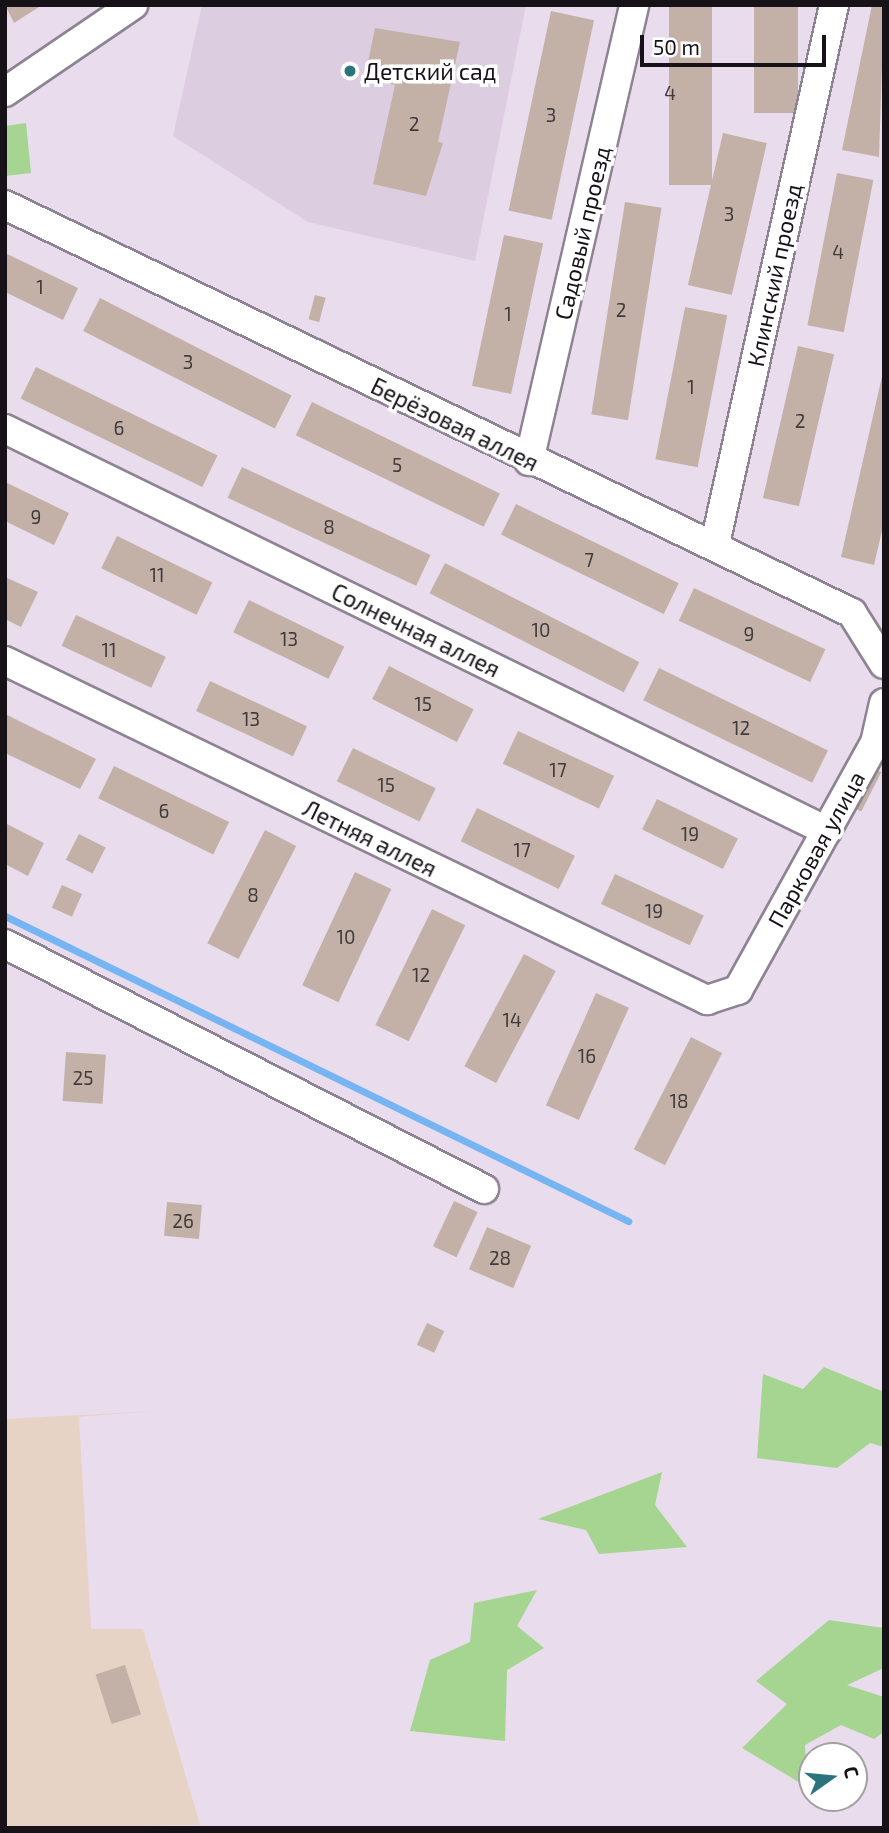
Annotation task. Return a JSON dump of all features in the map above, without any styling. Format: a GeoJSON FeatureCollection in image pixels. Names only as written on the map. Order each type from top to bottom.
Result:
{"type":"FeatureCollection","features":[{"type":"Feature","properties":{"kind":"street"},"geometry":{"type":"LineString","coordinates":[[8,83],[133,5]]}},
{"type":"Feature","properties":{"kind":"street","name":"Садовый проезд"},"geometry":{"type":"LineString","coordinates":[[529,461],[634,5]]}},
{"type":"Feature","properties":{"kind":"street","name":"Клинский проезд"},"geometry":{"type":"LineString","coordinates":[[715,544],[834,5]]}},
{"type":"Feature","properties":{"kind":"street","name":"Берёзовая аллея"},"geometry":{"type":"LineString","coordinates":[[5,205],[529,461],[715,544],[852,613],[884,664]]}},
{"type":"Feature","properties":{"kind":"street","name":"Солнечная аллея"},"geometry":{"type":"LineString","coordinates":[[5,429],[827,831]]}},
{"type":"Feature","properties":{"kind":"street","name":"Летняя аллея"},"geometry":{"type":"LineString","coordinates":[[5,661],[681,989],[707,1000],[738,990]]}},
{"type":"Feature","properties":{"kind":"street","name":"Парковая улица"},"geometry":{"type":"LineString","coordinates":[[738,990],[875,743],[884,703]]}},
{"type":"Feature","properties":{"kind":"street"},"geometry":{"type":"LineString","coordinates":[[5,944],[484,1189]]}},
{"type":"Feature","properties":{"kind":"shaded area","name":"Детский сад"},"geometry":{"type":"Polygon","coordinates":[[[202,5],[526,5],[475,261],[308,222],[173,136],[202,5]]]}},
{"type":"Feature","properties":{"kind":"shaded area"},"geometry":{"type":"Polygon","coordinates":[[[155,1411],[79,1417],[91,1629],[143,1629],[200,1825],[5,1828],[5,1419],[155,1411]]]}},
{"type":"Feature","properties":{"kind":"green space"},"geometry":{"type":"Polygon","coordinates":[[[26,123],[31,173],[5,176],[5,126],[26,123]]]}},
{"type":"Feature","properties":{"kind":"green space"},"geometry":{"type":"Polygon","coordinates":[[[824,1367],[884,1392],[884,1447],[870,1443],[837,1468],[757,1458],[763,1374],[803,1389],[824,1367]]]}},
{"type":"Feature","properties":{"kind":"green space"},"geometry":{"type":"Polygon","coordinates":[[[662,1472],[655,1505],[687,1547],[599,1554],[586,1530],[538,1519],[662,1472]]]}},
{"type":"Feature","properties":{"kind":"green space"},"geometry":{"type":"Polygon","coordinates":[[[537,1590],[517,1626],[544,1648],[507,1670],[505,1741],[410,1731],[430,1660],[470,1642],[474,1603],[537,1590]]]}},
{"type":"Feature","properties":{"kind":"green space"},"geometry":{"type":"Polygon","coordinates":[[[829,1620],[884,1628],[884,1668],[847,1685],[884,1697],[884,1732],[874,1739],[841,1725],[810,1742],[798,1742],[798,1782],[742,1748],[787,1704],[756,1681],[829,1620]]]}},
{"type":"Feature","properties":{"kind":"building"},"geometry":{"type":"Polygon","coordinates":[[[5,5],[42,5],[14,23],[5,5]]]}},
{"type":"Feature","properties":{"kind":"building"},"geometry":{"type":"Polygon","coordinates":[[[669,5],[712,5],[712,185],[669,185],[669,5]]]}},
{"type":"Feature","properties":{"kind":"building"},"geometry":{"type":"Polygon","coordinates":[[[754,5],[798,5],[798,113],[754,113],[754,5]]]}},
{"type":"Feature","properties":{"kind":"building"},"geometry":{"type":"Polygon","coordinates":[[[872,5],[884,5],[879,157],[842,150],[872,5]]]}},
{"type":"Feature","properties":{"kind":"building"},"geometry":{"type":"Polygon","coordinates":[[[551,11],[594,20],[552,220],[509,211],[551,11]]]}},
{"type":"Feature","properties":{"kind":"building"},"geometry":{"type":"Polygon","coordinates":[[[375,28],[460,42],[438,142],[443,143],[426,196],[373,184],[395,85],[365,77],[375,28]]]}},
{"type":"Feature","properties":{"kind":"building"},"geometry":{"type":"Polygon","coordinates":[[[723,133],[767,143],[732,295],[688,285],[723,133]]]}},
{"type":"Feature","properties":{"kind":"building"},"geometry":{"type":"Polygon","coordinates":[[[837,173],[873,180],[844,332],[807,325],[837,173]]]}},
{"type":"Feature","properties":{"kind":"building"},"geometry":{"type":"Polygon","coordinates":[[[625,202],[662,208],[628,420],[591,414],[625,202]]]}},
{"type":"Feature","properties":{"kind":"building"},"geometry":{"type":"Polygon","coordinates":[[[504,235],[543,243],[511,394],[472,386],[504,235]]]}},
{"type":"Feature","properties":{"kind":"building"},"geometry":{"type":"Polygon","coordinates":[[[5,253],[78,288],[63,320],[5,292],[5,253]]]}},
{"type":"Feature","properties":{"kind":"building"},"geometry":{"type":"Polygon","coordinates":[[[315,295],[326,298],[319,322],[309,319],[315,295]]]}},
{"type":"Feature","properties":{"kind":"building"},"geometry":{"type":"Polygon","coordinates":[[[100,298],[292,396],[275,429],[83,331],[100,298]]]}},
{"type":"Feature","properties":{"kind":"building"},"geometry":{"type":"Polygon","coordinates":[[[685,307],[727,315],[698,467],[655,459],[685,307]]]}},
{"type":"Feature","properties":{"kind":"building"},"geometry":{"type":"Polygon","coordinates":[[[798,346],[834,354],[799,506],[763,498],[798,346]]]}},
{"type":"Feature","properties":{"kind":"building"},"geometry":{"type":"Polygon","coordinates":[[[36,367],[218,456],[202,487],[21,398],[36,367]]]}},
{"type":"Feature","properties":{"kind":"building"},"geometry":{"type":"Polygon","coordinates":[[[883,372],[884,522],[874,565],[841,557],[883,372]]]}},
{"type":"Feature","properties":{"kind":"building"},"geometry":{"type":"Polygon","coordinates":[[[312,402],[500,494],[484,527],[296,435],[312,402]]]}},
{"type":"Feature","properties":{"kind":"building"},"geometry":{"type":"Polygon","coordinates":[[[242,467],[431,555],[416,586],[228,498],[242,467]]]}},
{"type":"Feature","properties":{"kind":"building"},"geometry":{"type":"Polygon","coordinates":[[[5,482],[69,513],[54,545],[5,521],[5,482]]]}},
{"type":"Feature","properties":{"kind":"building"},"geometry":{"type":"Polygon","coordinates":[[[516,504],[679,583],[664,614],[501,535],[516,504]]]}},
{"type":"Feature","properties":{"kind":"building"},"geometry":{"type":"Polygon","coordinates":[[[117,536],[212,582],[196,615],[101,568],[117,536]]]}},
{"type":"Feature","properties":{"kind":"building"},"geometry":{"type":"Polygon","coordinates":[[[445,563],[639,662],[624,692],[430,593],[445,563]]]}},
{"type":"Feature","properties":{"kind":"building"},"geometry":{"type":"Polygon","coordinates":[[[5,577],[38,592],[21,627],[5,619],[5,577]]]}},
{"type":"Feature","properties":{"kind":"building"},"geometry":{"type":"Polygon","coordinates":[[[694,588],[825,649],[810,682],[679,621],[694,588]]]}},
{"type":"Feature","properties":{"kind":"building"},"geometry":{"type":"Polygon","coordinates":[[[249,600],[344,646],[328,679],[233,632],[249,600]]]}},
{"type":"Feature","properties":{"kind":"building"},"geometry":{"type":"Polygon","coordinates":[[[76,615],[166,657],[151,688],[62,646],[76,615]]]}},
{"type":"Feature","properties":{"kind":"building"},"geometry":{"type":"Polygon","coordinates":[[[389,666],[474,709],[457,742],[372,699],[389,666]]]}},
{"type":"Feature","properties":{"kind":"building"},"geometry":{"type":"Polygon","coordinates":[[[659,668],[828,750],[812,783],[643,700],[659,668]]]}},
{"type":"Feature","properties":{"kind":"building"},"geometry":{"type":"Polygon","coordinates":[[[210,681],[307,726],[293,756],[196,711],[210,681]]]}},
{"type":"Feature","properties":{"kind":"building"},"geometry":{"type":"Polygon","coordinates":[[[5,714],[96,759],[80,789],[5,753],[5,714]]]}},
{"type":"Feature","properties":{"kind":"building"},"geometry":{"type":"Polygon","coordinates":[[[518,731],[614,776],[599,808],[503,764],[518,731]]]}},
{"type":"Feature","properties":{"kind":"building"},"geometry":{"type":"Polygon","coordinates":[[[353,748],[436,788],[419,822],[337,781],[353,748]]]}},
{"type":"Feature","properties":{"kind":"building"},"geometry":{"type":"Polygon","coordinates":[[[114,766],[229,822],[213,854],[98,798],[114,766]]]}},
{"type":"Feature","properties":{"kind":"building"},"geometry":{"type":"Polygon","coordinates":[[[875,769],[881,772],[861,811],[855,808],[875,769]]]}},
{"type":"Feature","properties":{"kind":"building"},"geometry":{"type":"Polygon","coordinates":[[[657,799],[738,838],[723,869],[642,830],[657,799]]]}},
{"type":"Feature","properties":{"kind":"building"},"geometry":{"type":"Polygon","coordinates":[[[477,808],[575,856],[559,889],[461,841],[477,808]]]}},
{"type":"Feature","properties":{"kind":"building"},"geometry":{"type":"Polygon","coordinates":[[[5,823],[44,843],[28,876],[5,864],[5,823]]]}},
{"type":"Feature","properties":{"kind":"building"},"geometry":{"type":"Polygon","coordinates":[[[265,830],[296,846],[239,959],[207,943],[265,830]]]}},
{"type":"Feature","properties":{"kind":"building"},"geometry":{"type":"Polygon","coordinates":[[[79,834],[106,848],[93,873],[66,860],[79,834]]]}},
{"type":"Feature","properties":{"kind":"building"},"geometry":{"type":"Polygon","coordinates":[[[355,872],[391,889],[338,1002],[302,985],[355,872]]]}},
{"type":"Feature","properties":{"kind":"building"},"geometry":{"type":"Polygon","coordinates":[[[615,874],[704,915],[690,945],[601,904],[615,874]]]}},
{"type":"Feature","properties":{"kind":"building"},"geometry":{"type":"Polygon","coordinates":[[[62,885],[82,894],[72,917],[52,908],[62,885]]]}},
{"type":"Feature","properties":{"kind":"building"},"geometry":{"type":"Polygon","coordinates":[[[432,909],[465,925],[409,1041],[375,1025],[432,909]]]}},
{"type":"Feature","properties":{"kind":"building"},"geometry":{"type":"Polygon","coordinates":[[[524,954],[556,971],[496,1083],[464,1066],[524,954]]]}},
{"type":"Feature","properties":{"kind":"building"},"geometry":{"type":"Polygon","coordinates":[[[596,993],[629,1008],[579,1120],[546,1105],[596,993]]]}},
{"type":"Feature","properties":{"kind":"building"},"geometry":{"type":"Polygon","coordinates":[[[691,1037],[722,1053],[665,1165],[634,1149],[691,1037]]]}},
{"type":"Feature","properties":{"kind":"building"},"geometry":{"type":"Polygon","coordinates":[[[66,1052],[106,1055],[102,1104],[63,1101],[66,1052]]]}},
{"type":"Feature","properties":{"kind":"building"},"geometry":{"type":"Polygon","coordinates":[[[454,1201],[478,1212],[456,1257],[433,1246],[454,1201]]]}},
{"type":"Feature","properties":{"kind":"building"},"geometry":{"type":"Polygon","coordinates":[[[167,1202],[202,1205],[199,1239],[164,1236],[167,1202]]]}},
{"type":"Feature","properties":{"kind":"building"},"geometry":{"type":"Polygon","coordinates":[[[487,1227],[531,1246],[513,1288],[469,1269],[487,1227]]]}},
{"type":"Feature","properties":{"kind":"building"},"geometry":{"type":"Polygon","coordinates":[[[427,1323],[444,1331],[434,1353],[417,1345],[427,1323]]]}},
{"type":"Feature","properties":{"kind":"building"},"geometry":{"type":"Polygon","coordinates":[[[125,1665],[141,1714],[112,1724],[96,1675],[125,1665]]]}},
{"type":"Feature","properties":{"kind":"waterway"},"geometry":{"type":"LineString","coordinates":[[5,916],[628,1221]]}},
{"type":"Feature","properties":{"kind":"place","name":"Детский сад"},"geometry":{"type":"Point","coordinates":[350,71]}}]}
